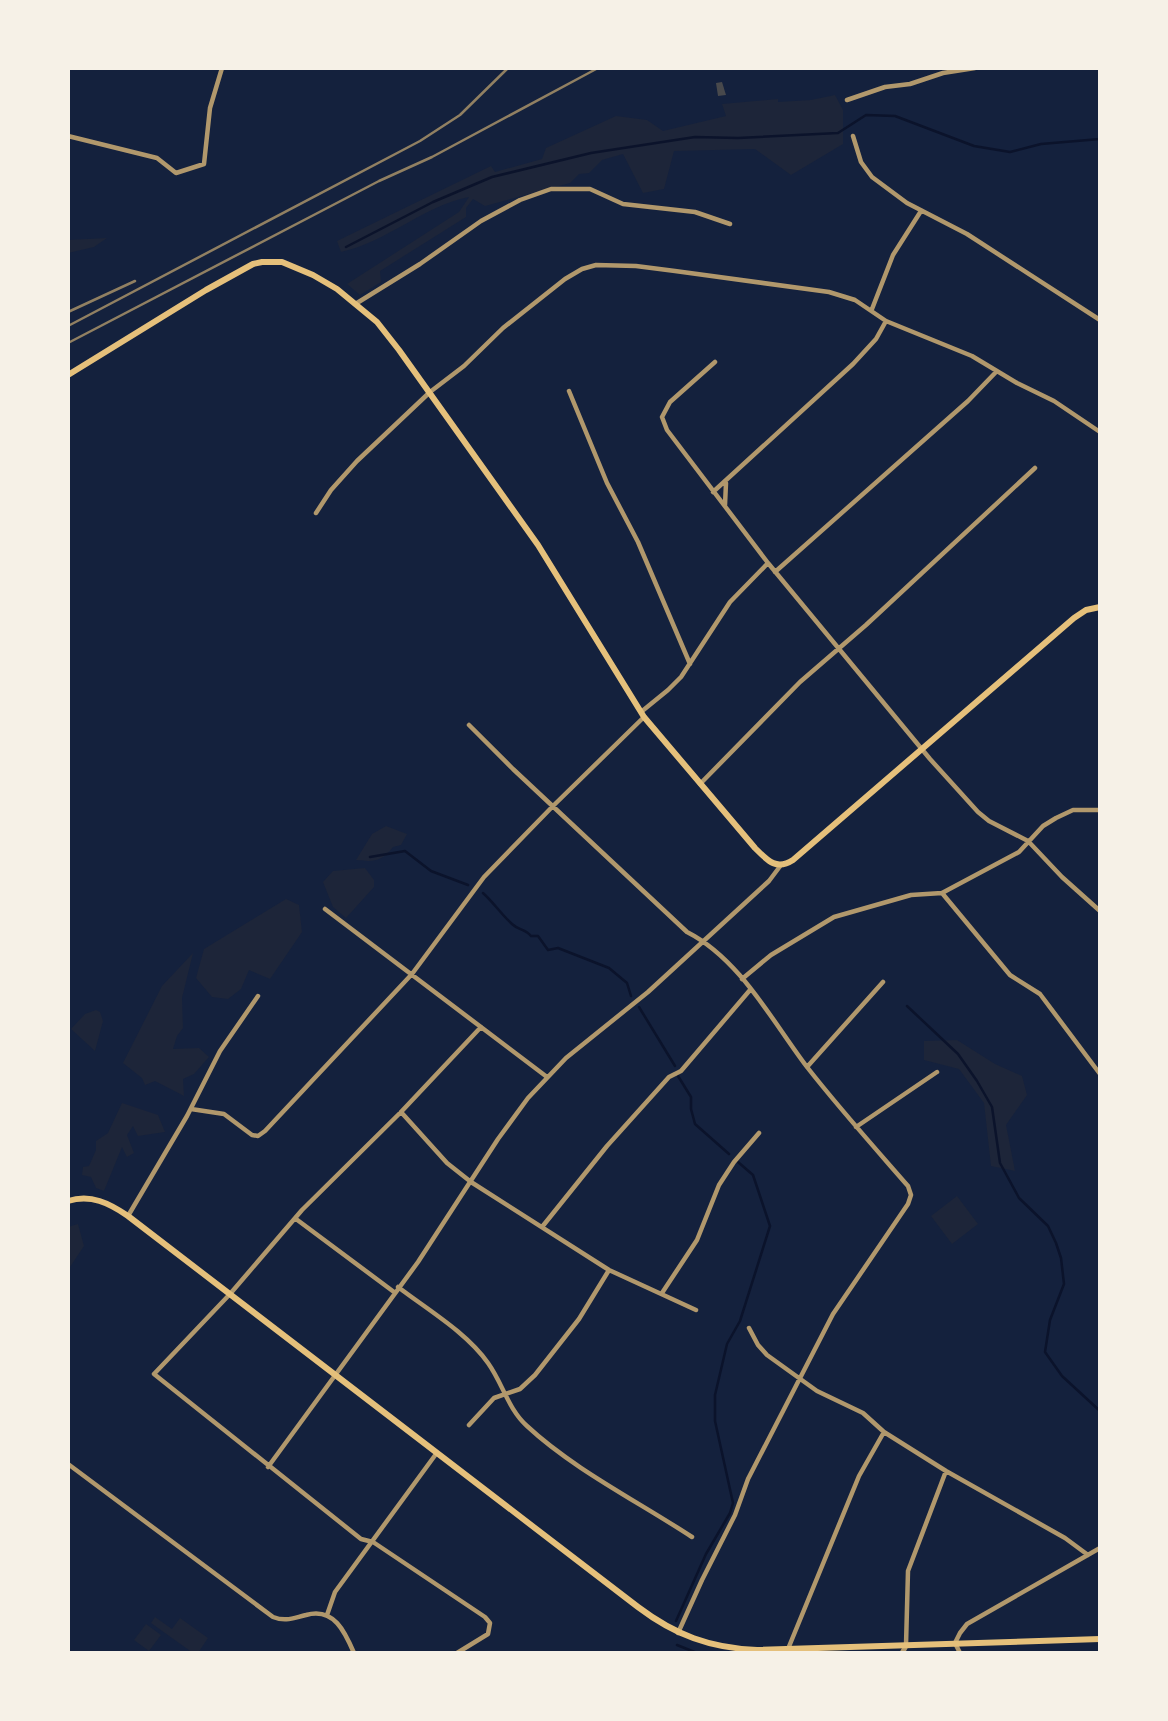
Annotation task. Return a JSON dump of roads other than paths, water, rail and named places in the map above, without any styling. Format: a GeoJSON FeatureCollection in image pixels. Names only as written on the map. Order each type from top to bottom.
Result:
{"type":"FeatureCollection","features":[{"type":"Feature","properties":{"kind":"main road"},"geometry":{"type":"LineString","coordinates":[[68,375],[240,271],[262,262],[282,262],[313,275],[357,303],[377,322],[430,392],[538,545],[643,714],[766,859],[782,865],[793,860],[1074,618],[1086,610],[1100,607]]}},
{"type":"Feature","properties":{"kind":"main road"},"geometry":{"type":"LineString","coordinates":[[68,1201],[79,1198],[105,1202],[128,1216],[650,1617],[678,1634],[716,1646],[743,1650],[904,1649],[955,1643],[1100,1639]]}},
{"type":"Feature","properties":{"kind":"street"},"geometry":{"type":"LineString","coordinates":[[68,136],[158,158],[176,173],[204,163],[210,108],[222,68]]}},
{"type":"Feature","properties":{"kind":"street"},"geometry":{"type":"LineString","coordinates":[[847,100],[885,87],[910,84],[943,73],[975,68]]}},
{"type":"Feature","properties":{"kind":"street"},"geometry":{"type":"LineString","coordinates":[[853,136],[861,162],[872,177],[921,211],[967,234],[1100,320]]}},
{"type":"Feature","properties":{"kind":"street"},"geometry":{"type":"LineString","coordinates":[[357,303],[420,264],[481,221],[520,200],[551,190],[590,189],[623,204],[682,210],[730,224]]}},
{"type":"Feature","properties":{"kind":"street"},"geometry":{"type":"LineString","coordinates":[[872,309],[892,255],[921,211]]}},
{"type":"Feature","properties":{"kind":"street"},"geometry":{"type":"LineString","coordinates":[[316,513],[331,490],[357,461],[430,392],[464,366],[503,328],[565,279],[582,269],[596,265],[636,266],[829,292],[855,300],[886,321],[972,356],[996,372],[1054,401],[1100,432]]}},
{"type":"Feature","properties":{"kind":"street"},"geometry":{"type":"LineString","coordinates":[[713,492],[853,364],[876,340],[886,321]]}},
{"type":"Feature","properties":{"kind":"street"},"geometry":{"type":"LineString","coordinates":[[715,362],[670,402],[662,417],[667,430],[775,572],[922,750],[978,812],[989,821],[1028,841],[1062,877],[1100,911]]}},
{"type":"Feature","properties":{"kind":"street"},"geometry":{"type":"LineString","coordinates":[[775,572],[968,401],[996,372]]}},
{"type":"Feature","properties":{"kind":"street"},"geometry":{"type":"LineString","coordinates":[[569,391],[607,483],[638,542],[690,664]]}},
{"type":"Feature","properties":{"kind":"street"},"geometry":{"type":"LineString","coordinates":[[701,784],[800,682],[866,625],[1035,468]]}},
{"type":"Feature","properties":{"kind":"street"},"geometry":{"type":"LineString","coordinates":[[725,506],[726,482]]}},
{"type":"Feature","properties":{"kind":"street"},"geometry":{"type":"LineString","coordinates":[[191,1109],[224,1114],[252,1135],[258,1136],[412,974],[484,877],[668,690],[690,664],[730,601],[768,563]]}},
{"type":"Feature","properties":{"kind":"street"},"geometry":{"type":"LineString","coordinates":[[469,725],[687,932],[704,940],[742,979],[807,1067],[908,1186],[911,1195],[908,1204],[844,1296],[748,1479],[735,1515],[705,1572],[678,1634]]}},
{"type":"Feature","properties":{"kind":"street"},"geometry":{"type":"LineString","coordinates":[[742,979],[771,955],[834,917],[911,895],[942,893],[1020,852],[1043,826],[1056,818],[1073,810],[1100,810]]}},
{"type":"Feature","properties":{"kind":"street"},"geometry":{"type":"LineString","coordinates":[[268,1466],[418,1262],[498,1139],[547,1076],[648,992],[769,881],[782,865]]}},
{"type":"Feature","properties":{"kind":"street"},"geometry":{"type":"LineString","coordinates":[[942,893],[1010,975],[1040,994],[1100,1074]]}},
{"type":"Feature","properties":{"kind":"street"},"geometry":{"type":"LineString","coordinates":[[325,909],[547,1076]]}},
{"type":"Feature","properties":{"kind":"street"},"geometry":{"type":"LineString","coordinates":[[807,1067],[883,982]]}},
{"type":"Feature","properties":{"kind":"street"},"geometry":{"type":"LineString","coordinates":[[542,1227],[607,1146],[669,1077],[681,1071],[751,990]]}},
{"type":"Feature","properties":{"kind":"street"},"geometry":{"type":"LineString","coordinates":[[128,1216],[191,1109],[220,1051],[258,996]]}},
{"type":"Feature","properties":{"kind":"street"},"geometry":{"type":"LineString","coordinates":[[457,1653],[482,1639],[490,1628],[485,1616],[373,1542],[361,1539],[154,1374],[230,1294],[302,1210],[401,1112],[481,1027]]}},
{"type":"Feature","properties":{"kind":"street"},"geometry":{"type":"LineString","coordinates":[[856,1127],[937,1072]]}},
{"type":"Feature","properties":{"kind":"street"},"geometry":{"type":"LineString","coordinates":[[401,1112],[447,1163],[471,1182],[609,1270],[696,1310]]}},
{"type":"Feature","properties":{"kind":"street"},"geometry":{"type":"LineString","coordinates":[[662,1293],[697,1240],[719,1185],[734,1162],[760,1133]]}},
{"type":"Feature","properties":{"kind":"street"},"geometry":{"type":"LineString","coordinates":[[296,1219],[475,1348],[488,1363],[514,1411],[526,1426],[692,1537]]}},
{"type":"Feature","properties":{"kind":"street"},"geometry":{"type":"LineString","coordinates":[[469,1425],[494,1398],[520,1389],[535,1375],[585,1310],[609,1270]]}},
{"type":"Feature","properties":{"kind":"street"},"geometry":{"type":"LineString","coordinates":[[748,1328],[767,1355],[824,1395],[863,1413],[884,1432],[946,1471],[1065,1538],[1088,1555]]}},
{"type":"Feature","properties":{"kind":"street"},"geometry":{"type":"LineString","coordinates":[[788,1650],[859,1476],[884,1432]]}},
{"type":"Feature","properties":{"kind":"street"},"geometry":{"type":"LineString","coordinates":[[327,1615],[335,1591],[436,1454]]}},
{"type":"Feature","properties":{"kind":"street"},"geometry":{"type":"LineString","coordinates":[[68,1464],[273,1617],[288,1620],[315,1614],[327,1615],[336,1620],[354,1653]]}},
{"type":"Feature","properties":{"kind":"street"},"geometry":{"type":"LineString","coordinates":[[904,1649],[908,1571],[946,1471]]}},
{"type":"Feature","properties":{"kind":"street"},"geometry":{"type":"LineString","coordinates":[[960,1653],[955,1643],[967,1624],[1100,1548]]}},
{"type":"Feature","properties":{"kind":"waterway"},"geometry":{"type":"LineString","coordinates":[[346,247],[433,202],[492,177],[591,153],[695,137],[738,138],[838,133],[866,115],[895,116],[974,146],[1010,152],[1041,144],[1100,139]]}},
{"type":"Feature","properties":{"kind":"waterway"},"geometry":{"type":"LineString","coordinates":[[370,857],[405,851],[431,871],[468,885]]}},
{"type":"Feature","properties":{"kind":"waterway"},"geometry":{"type":"LineString","coordinates":[[483,893],[512,924],[531,936],[538,936],[548,950],[558,948],[609,968],[627,983],[631,996]]}},
{"type":"Feature","properties":{"kind":"waterway"},"geometry":{"type":"LineString","coordinates":[[907,1006],[958,1054],[992,1107],[1000,1163],[1019,1198],[1048,1226],[1061,1258],[1064,1284],[1050,1320],[1045,1352],[1062,1376],[1100,1411]]}},
{"type":"Feature","properties":{"kind":"waterway"},"geometry":{"type":"LineString","coordinates":[[639,1007],[675,1066]]}},
{"type":"Feature","properties":{"kind":"waterway"},"geometry":{"type":"LineString","coordinates":[[678,1076],[691,1097],[695,1124],[729,1154]]}},
{"type":"Feature","properties":{"kind":"waterway"},"geometry":{"type":"LineString","coordinates":[[676,1621],[706,1554],[733,1503],[715,1421],[715,1395],[727,1344],[740,1321],[770,1226],[753,1175],[738,1162]]}},
{"type":"Feature","properties":{"kind":"waterway"},"geometry":{"type":"LineString","coordinates":[[677,1645],[697,1653]]}},
{"type":"Feature","properties":{"kind":"railway"},"geometry":{"type":"LineString","coordinates":[[68,326],[420,141],[460,115],[508,68]]}},
{"type":"Feature","properties":{"kind":"railway"},"geometry":{"type":"LineString","coordinates":[[68,343],[379,181],[432,157],[598,68]]}},
{"type":"Feature","properties":{"kind":"railway"},"geometry":{"type":"LineString","coordinates":[[68,312],[135,281]]}}]}
